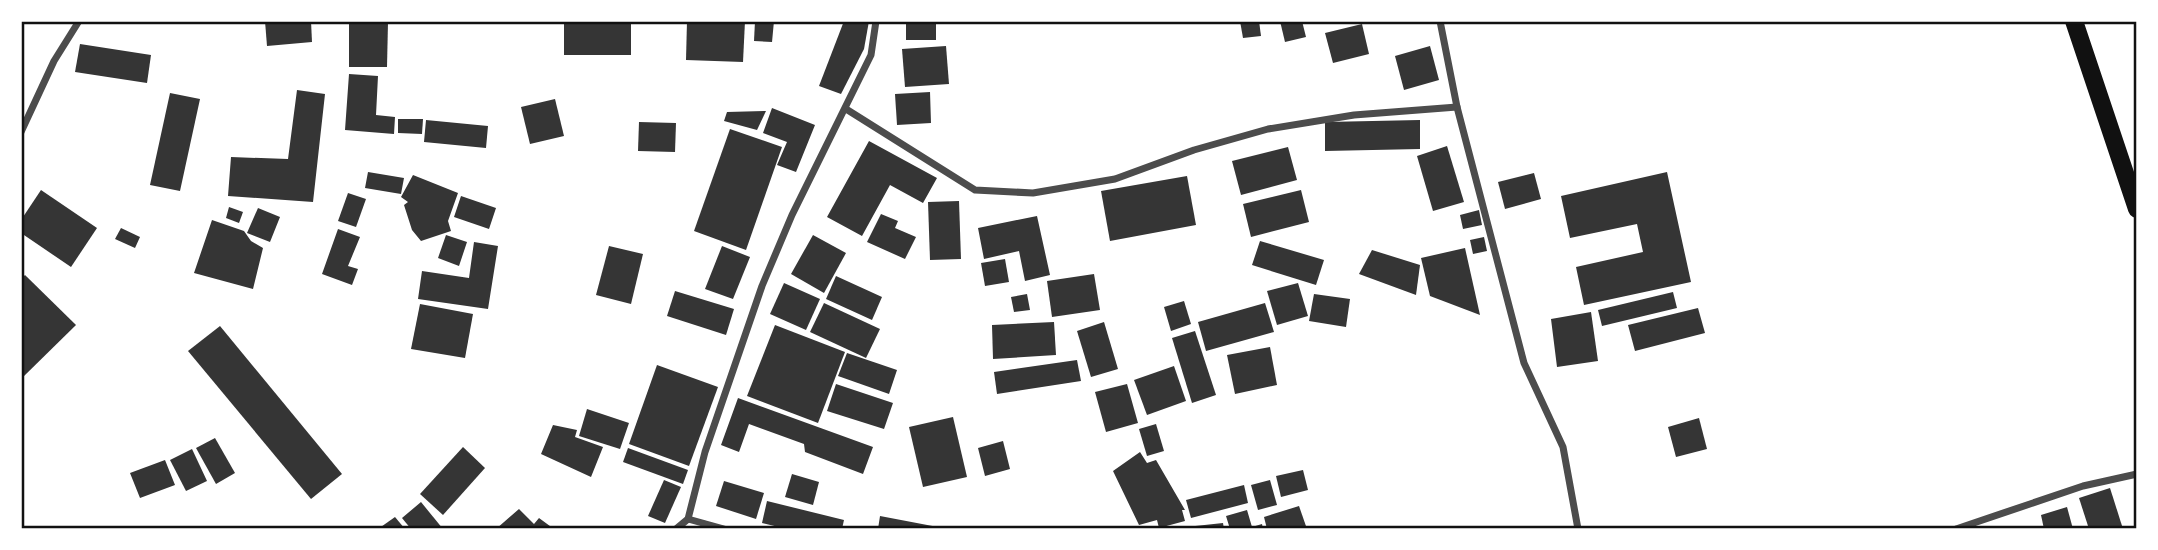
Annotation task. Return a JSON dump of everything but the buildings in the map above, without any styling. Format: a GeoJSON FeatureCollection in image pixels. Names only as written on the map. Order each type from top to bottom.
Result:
{"type":"FeatureCollection","features":[{"type":"Feature","properties":{"kind":"main road"},"geometry":{"type":"LineString","coordinates":[[2074,21],[2131,164],[2137,209]]}},
{"type":"Feature","properties":{"kind":"street"},"geometry":{"type":"LineString","coordinates":[[21,132],[54,61],[79,21]]}},
{"type":"Feature","properties":{"kind":"street"},"geometry":{"type":"LineString","coordinates":[[676,529],[688,519],[705,452],[762,286],[792,215],[871,55],[876,21]]}},
{"type":"Feature","properties":{"kind":"street"},"geometry":{"type":"LineString","coordinates":[[1440,21],[1457,107],[1524,363],[1563,447],[1578,529]]}},
{"type":"Feature","properties":{"kind":"street"},"geometry":{"type":"LineString","coordinates":[[846,109],[975,190],[1033,193],[1115,179],[1194,150],[1268,129],[1354,115],[1457,107]]}},
{"type":"Feature","properties":{"kind":"street"},"geometry":{"type":"LineString","coordinates":[[1956,529],[2083,486],[2137,474]]}},
{"type":"Feature","properties":{"kind":"street"},"geometry":{"type":"LineString","coordinates":[[688,519],[724,529]]}}]}
